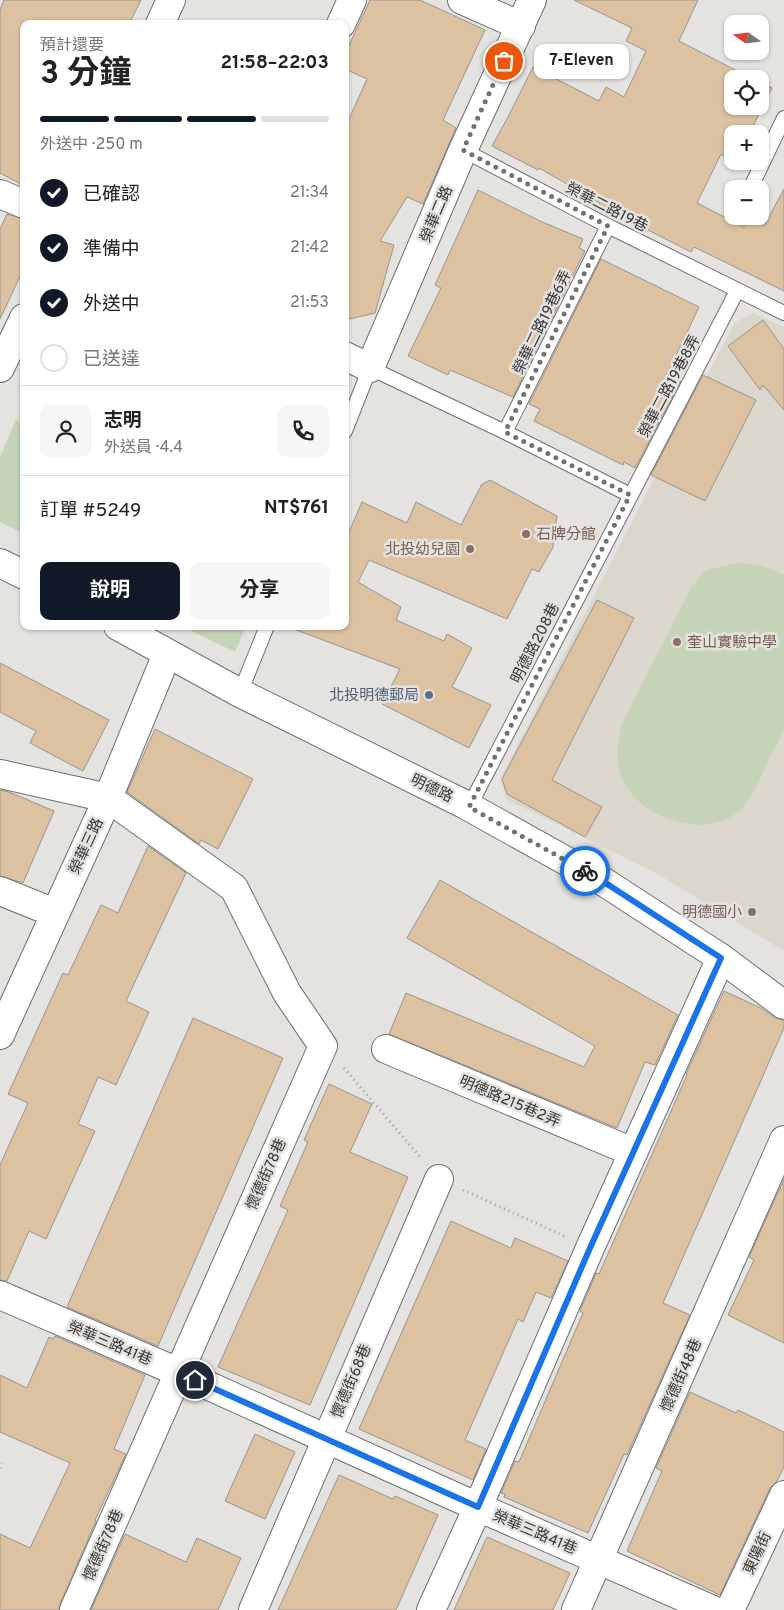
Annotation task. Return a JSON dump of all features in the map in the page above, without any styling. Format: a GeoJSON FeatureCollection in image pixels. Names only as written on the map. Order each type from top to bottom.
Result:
{"type":"FeatureCollection","features":[{"type":"Feature","properties":{"kind":"street"},"geometry":{"type":"LineString","coordinates":[[162,20],[171,0]]}},
{"type":"Feature","properties":{"kind":"street"},"geometry":{"type":"LineString","coordinates":[[343,20],[352,0]]}},
{"type":"Feature","properties":{"kind":"street"},"geometry":{"type":"LineString","coordinates":[[462,0],[521,26]]}},
{"type":"Feature","properties":{"kind":"street","name":"榮華二路"},"geometry":{"type":"LineString","coordinates":[[370,368],[463,150],[532,0]]}},
{"type":"Feature","properties":{"kind":"street"},"geometry":{"type":"LineString","coordinates":[[0,194],[20,202]]}},
{"type":"Feature","properties":{"kind":"street"},"geometry":{"type":"LineString","coordinates":[[0,368],[20,326]]}},
{"type":"Feature","properties":{"kind":"street"},"geometry":{"type":"LineString","coordinates":[[349,358],[370,368]]}},
{"type":"Feature","properties":{"kind":"street"},"geometry":{"type":"LineString","coordinates":[[0,563],[20,573]]}},
{"type":"Feature","properties":{"kind":"street","name":"明德路"},"geometry":{"type":"LineString","coordinates":[[125,630],[240,693],[469,807],[604,882],[721,958],[784,1005]]}},
{"type":"Feature","properties":{"kind":"street","name":"榮華三路"},"geometry":{"type":"LineString","coordinates":[[0,1036],[108,798],[167,654]]}},
{"type":"Feature","properties":{"kind":"street"},"geometry":{"type":"LineString","coordinates":[[0,774],[108,798]]}},
{"type":"Feature","properties":{"kind":"street","name":"懷德街78巷"},"geometry":{"type":"LineString","coordinates":[[74,1610],[323,1046],[287,993],[234,888],[108,798]]}},
{"type":"Feature","properties":{"kind":"street"},"geometry":{"type":"LineString","coordinates":[[0,891],[55,913]]}},
{"type":"Feature","properties":{"kind":"street"},"geometry":{"type":"LineString","coordinates":[[431,1610],[478,1507],[590,1248],[721,958]]}},
{"type":"Feature","properties":{"kind":"street","name":"明德路215巷2弄"},"geometry":{"type":"LineString","coordinates":[[386,1049],[634,1152]]}},
{"type":"Feature","properties":{"kind":"street","name":"懷德街48巷"},"geometry":{"type":"LineString","coordinates":[[576,1610],[784,1140]]}},
{"type":"Feature","properties":{"kind":"street","name":"懷德街68巷"},"geometry":{"type":"LineString","coordinates":[[253,1610],[439,1179]]}},
{"type":"Feature","properties":{"kind":"street","name":"榮華三路41巷"},"geometry":{"type":"LineString","coordinates":[[0,1295],[713,1610]]}},
{"type":"Feature","properties":{"kind":"street","name":"東陽街"},"geometry":{"type":"LineString","coordinates":[[730,1610],[784,1495]]}},
{"type":"Feature","properties":{"kind":"lane"},"geometry":{"type":"LineString","coordinates":[[754,180],[784,118]]}},
{"type":"Feature","properties":{"kind":"lane","name":"榮華二路19巷"},"geometry":{"type":"LineString","coordinates":[[463,150],[608,226],[784,313]]}},
{"type":"Feature","properties":{"kind":"lane","name":"榮華二路19巷6弄"},"geometry":{"type":"LineString","coordinates":[[505,432],[608,226]]}},
{"type":"Feature","properties":{"kind":"lane","name":"榮華二路19巷8弄"},"geometry":{"type":"LineString","coordinates":[[630,495],[737,291]]}},
{"type":"Feature","properties":{"kind":"lane"},"geometry":{"type":"LineString","coordinates":[[370,368],[505,432],[630,495]]}},
{"type":"Feature","properties":{"kind":"lane","name":"榮華二路"},"geometry":{"type":"LineString","coordinates":[[349,421],[370,368]]}},
{"type":"Feature","properties":{"kind":"lane","name":"明德路208巷"},"geometry":{"type":"LineString","coordinates":[[469,807],[630,495]]}},
{"type":"Feature","properties":{"kind":"lane"},"geometry":{"type":"LineString","coordinates":[[240,693],[265,630]]}},
{"type":"Feature","properties":{"kind":"path"},"geometry":{"type":"LineString","coordinates":[[0,1468],[2,1463]]}},
{"type":"Feature","properties":{"kind":"shaded area","name":"奎山實驗中學"},"geometry":{"type":"Polygon","coordinates":[[[753,313],[784,327],[784,951],[656,873],[506,799],[500,779],[734,323],[753,313]]]}},
{"type":"Feature","properties":{"kind":"green space"},"geometry":{"type":"Polygon","coordinates":[[[16,419],[20,424],[20,532],[0,522],[0,457],[16,419]]]}},
{"type":"Feature","properties":{"kind":"green space"},"geometry":{"type":"Polygon","coordinates":[[[738,563],[762,566],[784,575],[784,727],[756,788],[744,806],[725,820],[708,824],[691,824],[673,820],[656,813],[641,803],[629,791],[619,769],[618,743],[622,724],[692,586],[706,570],[738,563]]]}},
{"type":"Feature","properties":{"kind":"green space"},"geometry":{"type":"Polygon","coordinates":[[[189,630],[244,630],[235,652],[189,630]]]}},
{"type":"Feature","properties":{"kind":"building"},"geometry":{"type":"Polygon","coordinates":[[[4,0],[141,0],[131,20],[20,20],[20,183],[0,173],[0,10],[4,0]]]}},
{"type":"Feature","properties":{"kind":"building"},"geometry":{"type":"Polygon","coordinates":[[[370,0],[420,0],[485,30],[443,120],[456,128],[423,204],[407,197],[380,241],[394,245],[375,313],[349,319],[349,119],[367,79],[349,71],[349,45],[370,0]]]}},
{"type":"Feature","properties":{"kind":"building"},"geometry":{"type":"Polygon","coordinates":[[[574,0],[698,0],[679,41],[735,70],[724,70],[724,115],[758,115],[754,125],[724,125],[724,156],[721,154],[697,203],[724,217],[724,225],[764,226],[769,225],[769,217],[784,189],[784,291],[694,247],[691,252],[599,205],[600,203],[539,168],[538,170],[492,146],[533,67],[599,101],[606,87],[624,97],[646,51],[626,41],[632,28],[574,0]]]}},
{"type":"Feature","properties":{"kind":"building"},"geometry":{"type":"Polygon","coordinates":[[[478,190],[540,221],[583,239],[579,248],[585,251],[513,397],[450,370],[448,375],[408,356],[441,288],[435,285],[478,190]]]}},
{"type":"Feature","properties":{"kind":"building"},"geometry":{"type":"Polygon","coordinates":[[[7,214],[20,218],[20,276],[0,319],[0,229],[7,214]]]}},
{"type":"Feature","properties":{"kind":"building"},"geometry":{"type":"Polygon","coordinates":[[[601,259],[699,307],[655,400],[681,381],[635,468],[624,462],[623,465],[534,421],[540,409],[529,404],[601,259]]]}},
{"type":"Feature","properties":{"kind":"building"},"geometry":{"type":"Polygon","coordinates":[[[763,320],[784,349],[784,410],[763,385],[760,390],[728,346],[763,320]]]}},
{"type":"Feature","properties":{"kind":"building"},"geometry":{"type":"Polygon","coordinates":[[[703,375],[756,400],[705,501],[651,475],[703,375]]]}},
{"type":"Feature","properties":{"kind":"building"},"geometry":{"type":"Polygon","coordinates":[[[490,480],[557,516],[553,547],[539,572],[532,569],[507,619],[369,560],[358,582],[401,607],[396,620],[444,641],[447,634],[472,648],[452,687],[491,705],[469,748],[382,704],[400,669],[296,630],[349,630],[349,532],[362,502],[407,523],[416,502],[461,525],[482,484],[490,480]]]}},
{"type":"Feature","properties":{"kind":"building"},"geometry":{"type":"Polygon","coordinates":[[[597,600],[634,618],[552,780],[602,807],[585,837],[507,794],[502,779],[597,600]]]}},
{"type":"Feature","properties":{"kind":"building"},"geometry":{"type":"Polygon","coordinates":[[[0,663],[109,720],[83,771],[30,743],[36,731],[0,712],[0,663]]]}},
{"type":"Feature","properties":{"kind":"building"},"geometry":{"type":"Polygon","coordinates":[[[155,729],[253,779],[218,849],[201,840],[199,844],[127,792],[155,729]]]}},
{"type":"Feature","properties":{"kind":"building"},"geometry":{"type":"Polygon","coordinates":[[[0,790],[54,811],[23,883],[0,876],[0,790]]]}},
{"type":"Feature","properties":{"kind":"building"},"geometry":{"type":"Polygon","coordinates":[[[148,846],[186,873],[126,1001],[149,1012],[116,1085],[98,1077],[78,1124],[95,1131],[46,1239],[29,1231],[7,1281],[0,1280],[0,1165],[28,1103],[8,1094],[63,973],[68,975],[101,905],[118,913],[148,846]]]}},
{"type":"Feature","properties":{"kind":"building"},"geometry":{"type":"Polygon","coordinates":[[[440,880],[678,1015],[655,1065],[645,1062],[617,1128],[389,1034],[406,993],[584,1067],[595,1046],[407,938],[440,880]]]}},
{"type":"Feature","properties":{"kind":"building"},"geometry":{"type":"Polygon","coordinates":[[[724,991],[761,1008],[775,1018],[784,1020],[784,1028],[663,1303],[690,1315],[627,1455],[624,1454],[588,1533],[504,1497],[505,1494],[501,1493],[515,1461],[519,1462],[583,1313],[580,1311],[596,1273],[599,1274],[724,991]]]}},
{"type":"Feature","properties":{"kind":"building"},"geometry":{"type":"Polygon","coordinates":[[[193,1018],[283,1058],[158,1346],[67,1307],[193,1018]]]}},
{"type":"Feature","properties":{"kind":"building"},"geometry":{"type":"Polygon","coordinates":[[[329,1084],[372,1104],[350,1152],[408,1177],[310,1405],[218,1367],[288,1210],[280,1206],[308,1142],[304,1140],[329,1084]]]}},
{"type":"Feature","properties":{"kind":"building"},"geometry":{"type":"Polygon","coordinates":[[[784,1179],[784,1343],[728,1315],[754,1260],[749,1257],[784,1179]]]}},
{"type":"Feature","properties":{"kind":"building"},"geometry":{"type":"Polygon","coordinates":[[[451,1221],[511,1248],[515,1238],[568,1261],[551,1298],[536,1292],[523,1322],[518,1319],[465,1440],[486,1449],[473,1480],[359,1429],[451,1221]]]}},
{"type":"Feature","properties":{"kind":"building"},"geometry":{"type":"Polygon","coordinates":[[[55,1336],[145,1375],[114,1449],[126,1454],[95,1520],[59,1610],[0,1610],[0,1534],[30,1548],[70,1463],[0,1432],[0,1375],[27,1388],[49,1337],[53,1339],[55,1336]]]}},
{"type":"Feature","properties":{"kind":"building"},"geometry":{"type":"Polygon","coordinates":[[[690,1392],[736,1413],[738,1410],[784,1432],[784,1467],[777,1481],[770,1488],[720,1595],[627,1551],[662,1471],[656,1468],[690,1392]]]}},
{"type":"Feature","properties":{"kind":"building"},"geometry":{"type":"Polygon","coordinates":[[[255,1434],[295,1452],[265,1519],[225,1501],[255,1434]]]}},
{"type":"Feature","properties":{"kind":"building"},"geometry":{"type":"Polygon","coordinates":[[[339,1475],[393,1499],[395,1496],[438,1515],[396,1610],[278,1610],[339,1475]]]}},
{"type":"Feature","properties":{"kind":"building"},"geometry":{"type":"Polygon","coordinates":[[[125,1534],[186,1562],[197,1538],[241,1558],[218,1610],[91,1610],[125,1534]]]}},
{"type":"Feature","properties":{"kind":"building"},"geometry":{"type":"Polygon","coordinates":[[[487,1537],[570,1573],[553,1610],[454,1610],[487,1537]]]}},
{"type":"Feature","properties":{"kind":"way so far"},"geometry":{"type":"LineString","coordinates":[[504,61],[463,150],[608,226],[505,432],[630,495],[469,807],[585,871]]}},
{"type":"Feature","properties":{"kind":"place","name":"7-Eleven"},"geometry":{"type":"Point","coordinates":[504,61]}},
{"type":"Feature","properties":{"kind":"place","name":"石牌分館"},"geometry":{"type":"Point","coordinates":[526,534]}},
{"type":"Feature","properties":{"kind":"place","name":"北投幼兒園"},"geometry":{"type":"Point","coordinates":[470,549]}},
{"type":"Feature","properties":{"kind":"place","name":"奎山實驗中學"},"geometry":{"type":"Point","coordinates":[677,642]}},
{"type":"Feature","properties":{"kind":"place","name":"北投明德郵局"},"geometry":{"type":"Point","coordinates":[429,695]}},
{"type":"Feature","properties":{"kind":"place","name":"明德國小"},"geometry":{"type":"Point","coordinates":[752,912]}},
{"type":"Feature","properties":{"kind":"route"},"geometry":{"type":"LineString","coordinates":[[195,1380],[478,1507],[590,1248],[721,958],[585,871]]}}]}
